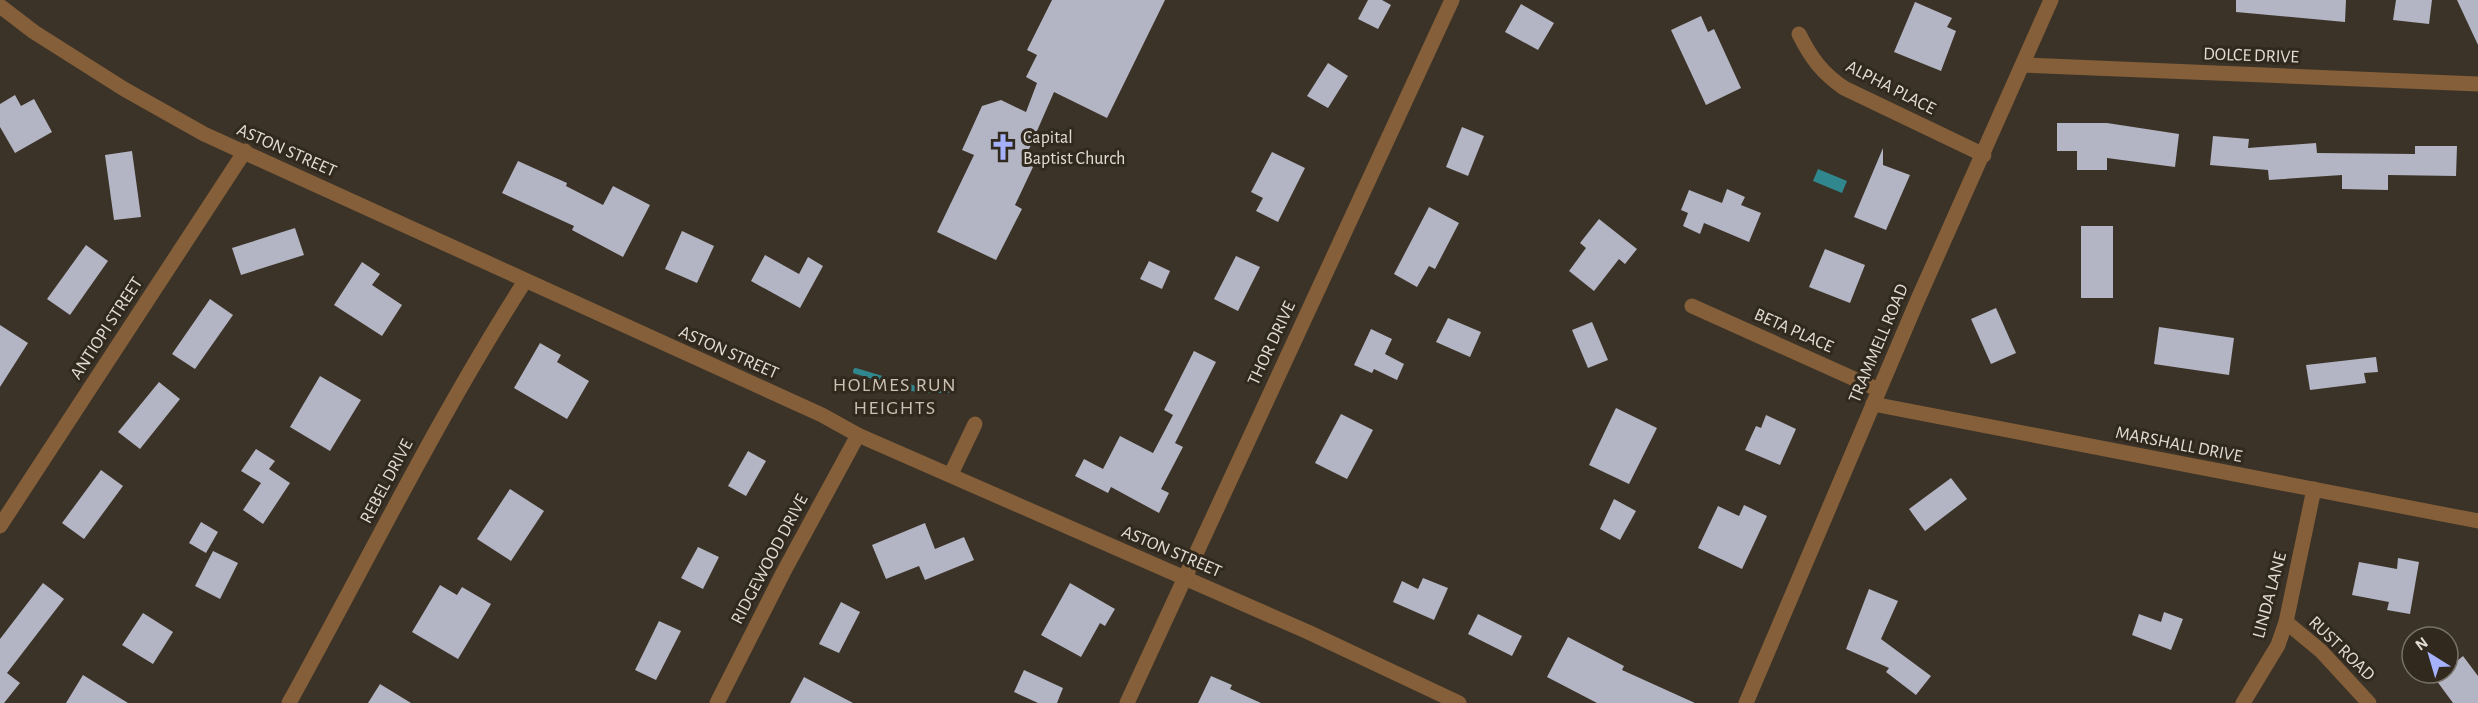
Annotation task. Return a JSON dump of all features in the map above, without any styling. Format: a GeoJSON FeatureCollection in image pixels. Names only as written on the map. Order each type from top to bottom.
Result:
{"type":"FeatureCollection","features":[{"type":"Feature","properties":{"kind":"street","name":"THOR DRIVE"},"geometry":{"type":"LineString","coordinates":[[1127,703],[1452,0]]}},
{"type":"Feature","properties":{"kind":"street","name":"TRAMMELL ROAD"},"geometry":{"type":"LineString","coordinates":[[1746,703],[1876,397],[2051,0]]}},
{"type":"Feature","properties":{"kind":"street","name":"ASTON STREET"},"geometry":{"type":"LineString","coordinates":[[0,7],[34,32],[159,110],[204,134],[822,415],[858,435],[951,474],[1459,703]]}},
{"type":"Feature","properties":{"kind":"street","name":"ALPHA PLACE"},"geometry":{"type":"LineString","coordinates":[[1798,34],[1813,61],[1827,76],[1844,88],[1984,154]]}},
{"type":"Feature","properties":{"kind":"street","name":"DOLCE DRIVE"},"geometry":{"type":"LineString","coordinates":[[2023,65],[2478,84]]}},
{"type":"Feature","properties":{"kind":"street","name":"ANTIOPI STREET"},"geometry":{"type":"LineString","coordinates":[[0,526],[244,151]]}},
{"type":"Feature","properties":{"kind":"street","name":"REBEL DRIVE"},"geometry":{"type":"LineString","coordinates":[[289,703],[475,359],[525,281]]}},
{"type":"Feature","properties":{"kind":"street","name":"BETA PLACE"},"geometry":{"type":"LineString","coordinates":[[1692,306],[1876,397]]}},
{"type":"Feature","properties":{"kind":"street","name":"MARSHALL DRIVE"},"geometry":{"type":"LineString","coordinates":[[1876,397],[2478,521]]}},
{"type":"Feature","properties":{"kind":"street"},"geometry":{"type":"LineString","coordinates":[[951,474],[975,424]]}},
{"type":"Feature","properties":{"kind":"street","name":"RIDGEWOOD DRIVE"},"geometry":{"type":"LineString","coordinates":[[717,703],[783,573],[858,435]]}},
{"type":"Feature","properties":{"kind":"street","name":"LINDA LANE"},"geometry":{"type":"LineString","coordinates":[[2243,703],[2278,645],[2286,622],[2314,489]]}},
{"type":"Feature","properties":{"kind":"street","name":"RUST ROAD"},"geometry":{"type":"LineString","coordinates":[[2286,622],[2321,651],[2369,703]]}},
{"type":"Feature","properties":{"kind":"water"},"geometry":{"type":"Polygon","coordinates":[[[1818,169],[1847,181],[1842,193],[1813,181],[1818,169]]]}},
{"type":"Feature","properties":{"kind":"building"},"geometry":{"type":"Polygon","coordinates":[[[1052,0],[1165,0],[1107,118],[1054,92],[1023,163],[1033,167],[1015,205],[1022,209],[996,260],[937,232],[974,155],[962,150],[982,106],[1001,100],[1026,112],[1037,83],[1026,77],[1037,55],[1027,50],[1052,0]]]}},
{"type":"Feature","properties":{"kind":"building"},"geometry":{"type":"Polygon","coordinates":[[[1368,0],[1382,0],[1391,5],[1378,29],[1358,19],[1368,0]]]}},
{"type":"Feature","properties":{"kind":"building"},"geometry":{"type":"Polygon","coordinates":[[[2236,0],[2346,0],[2345,22],[2236,12],[2236,0]]]}},
{"type":"Feature","properties":{"kind":"building"},"geometry":{"type":"Polygon","coordinates":[[[2396,0],[2432,0],[2429,24],[2393,20],[2396,0]]]}},
{"type":"Feature","properties":{"kind":"building"},"geometry":{"type":"Polygon","coordinates":[[[2457,0],[2478,0],[2478,45],[2457,0]]]}},
{"type":"Feature","properties":{"kind":"building"},"geometry":{"type":"Polygon","coordinates":[[[1915,2],[1952,18],[1947,27],[1956,31],[1941,71],[1894,52],[1915,2]]]}},
{"type":"Feature","properties":{"kind":"building"},"geometry":{"type":"Polygon","coordinates":[[[1521,4],[1554,23],[1538,50],[1505,32],[1521,4]]]}},
{"type":"Feature","properties":{"kind":"building"},"geometry":{"type":"Polygon","coordinates":[[[1701,16],[1708,32],[1714,29],[1741,88],[1706,105],[1671,30],[1701,16]]]}},
{"type":"Feature","properties":{"kind":"building"},"geometry":{"type":"Polygon","coordinates":[[[1328,63],[1348,76],[1328,108],[1307,96],[1328,63]]]}},
{"type":"Feature","properties":{"kind":"building"},"geometry":{"type":"Polygon","coordinates":[[[15,95],[21,106],[34,99],[52,132],[15,153],[0,127],[0,104],[15,95]]]}},
{"type":"Feature","properties":{"kind":"building"},"geometry":{"type":"Polygon","coordinates":[[[2057,123],[2107,123],[2179,134],[2175,167],[2107,158],[2107,170],[2077,170],[2077,151],[2057,151],[2057,123]]]}},
{"type":"Feature","properties":{"kind":"building"},"geometry":{"type":"Polygon","coordinates":[[[1462,127],[1484,136],[1468,176],[1446,167],[1462,127]]]}},
{"type":"Feature","properties":{"kind":"building"},"geometry":{"type":"Polygon","coordinates":[[[2213,136],[2249,139],[2248,148],[2316,143],[2317,153],[2415,154],[2415,146],[2457,146],[2456,176],[2388,175],[2388,190],[2342,189],[2342,175],[2269,180],[2268,170],[2210,165],[2213,136]]]}},
{"type":"Feature","properties":{"kind":"building"},"geometry":{"type":"Polygon","coordinates":[[[1883,148],[1883,165],[1910,175],[1886,230],[1854,217],[1883,148]]]}},
{"type":"Feature","properties":{"kind":"building"},"geometry":{"type":"Polygon","coordinates":[[[132,151],[141,217],[114,220],[105,155],[132,151]]]}},
{"type":"Feature","properties":{"kind":"building"},"geometry":{"type":"Polygon","coordinates":[[[1272,152],[1305,168],[1278,222],[1256,211],[1263,198],[1251,192],[1272,152]]]}},
{"type":"Feature","properties":{"kind":"building"},"geometry":{"type":"Polygon","coordinates":[[[518,161],[567,183],[566,186],[603,205],[613,186],[650,205],[623,257],[572,230],[574,226],[502,193],[518,161]]]}},
{"type":"Feature","properties":{"kind":"building"},"geometry":{"type":"Polygon","coordinates":[[[1727,189],[1745,197],[1741,205],[1761,213],[1749,242],[1704,223],[1700,234],[1683,226],[1688,213],[1681,210],[1689,190],[1722,203],[1727,189]]]}},
{"type":"Feature","properties":{"kind":"building"},"geometry":{"type":"Polygon","coordinates":[[[1429,207],[1459,223],[1435,269],[1429,266],[1417,287],[1394,274],[1429,207]]]}},
{"type":"Feature","properties":{"kind":"building"},"geometry":{"type":"Polygon","coordinates":[[[1599,219],[1637,249],[1625,264],[1619,259],[1594,291],[1569,271],[1586,248],[1580,243],[1599,219]]]}},
{"type":"Feature","properties":{"kind":"building"},"geometry":{"type":"Polygon","coordinates":[[[2081,226],[2113,226],[2113,298],[2081,298],[2081,226]]]}},
{"type":"Feature","properties":{"kind":"building"},"geometry":{"type":"Polygon","coordinates":[[[295,228],[304,255],[241,275],[232,248],[295,228]]]}},
{"type":"Feature","properties":{"kind":"building"},"geometry":{"type":"Polygon","coordinates":[[[682,231],[714,246],[697,283],[665,269],[682,231]]]}},
{"type":"Feature","properties":{"kind":"building"},"geometry":{"type":"Polygon","coordinates":[[[86,245],[108,261],[70,315],[47,299],[86,245]]]}},
{"type":"Feature","properties":{"kind":"building"},"geometry":{"type":"Polygon","coordinates":[[[1825,249],[1865,265],[1850,303],[1809,287],[1825,249]]]}},
{"type":"Feature","properties":{"kind":"building"},"geometry":{"type":"Polygon","coordinates":[[[765,255],[799,274],[808,257],[823,266],[800,308],[751,281],[765,255]]]}},
{"type":"Feature","properties":{"kind":"building"},"geometry":{"type":"Polygon","coordinates":[[[1236,256],[1260,267],[1238,311],[1214,299],[1236,256]]]}},
{"type":"Feature","properties":{"kind":"building"},"geometry":{"type":"Polygon","coordinates":[[[1149,261],[1170,271],[1162,289],[1140,279],[1149,261]]]}},
{"type":"Feature","properties":{"kind":"building"},"geometry":{"type":"Polygon","coordinates":[[[362,262],[380,274],[372,285],[402,305],[382,336],[334,305],[362,262]]]}},
{"type":"Feature","properties":{"kind":"building"},"geometry":{"type":"Polygon","coordinates":[[[210,299],[233,315],[195,369],[172,354],[210,299]]]}},
{"type":"Feature","properties":{"kind":"building"},"geometry":{"type":"Polygon","coordinates":[[[1996,308],[2016,353],[1991,364],[1971,319],[1996,308]]]}},
{"type":"Feature","properties":{"kind":"building"},"geometry":{"type":"Polygon","coordinates":[[[1448,318],[1481,332],[1470,357],[1436,342],[1448,318]]]}},
{"type":"Feature","properties":{"kind":"building"},"geometry":{"type":"Polygon","coordinates":[[[1592,322],[1608,360],[1588,368],[1572,330],[1592,322]]]}},
{"type":"Feature","properties":{"kind":"building"},"geometry":{"type":"Polygon","coordinates":[[[0,325],[28,343],[0,387],[0,325]]]}},
{"type":"Feature","properties":{"kind":"building"},"geometry":{"type":"Polygon","coordinates":[[[2159,327],[2234,338],[2229,375],[2154,364],[2159,327]]]}},
{"type":"Feature","properties":{"kind":"building"},"geometry":{"type":"Polygon","coordinates":[[[1371,329],[1392,339],[1385,354],[1404,364],[1397,380],[1374,369],[1372,373],[1354,365],[1371,329]]]}},
{"type":"Feature","properties":{"kind":"building"},"geometry":{"type":"Polygon","coordinates":[[[540,343],[561,355],[557,362],[589,381],[567,419],[514,388],[540,343]]]}},
{"type":"Feature","properties":{"kind":"building"},"geometry":{"type":"Polygon","coordinates":[[[1194,351],[1216,362],[1175,443],[1183,447],[1161,489],[1169,493],[1159,513],[1111,487],[1108,493],[1075,476],[1084,459],[1103,469],[1120,436],[1153,453],[1173,415],[1164,410],[1194,351]]]}},
{"type":"Feature","properties":{"kind":"building"},"geometry":{"type":"Polygon","coordinates":[[[2376,357],[2378,372],[2364,373],[2366,383],[2310,390],[2306,365],[2376,357]]]}},
{"type":"Feature","properties":{"kind":"building"},"geometry":{"type":"Polygon","coordinates":[[[320,376],[361,400],[330,451],[290,427],[320,376]]]}},
{"type":"Feature","properties":{"kind":"building"},"geometry":{"type":"Polygon","coordinates":[[[159,382],[180,399],[140,449],[118,432],[159,382]]]}},
{"type":"Feature","properties":{"kind":"building"},"geometry":{"type":"Polygon","coordinates":[[[1616,408],[1657,428],[1629,484],[1589,465],[1616,408]]]}},
{"type":"Feature","properties":{"kind":"building"},"geometry":{"type":"Polygon","coordinates":[[[1341,414],[1373,430],[1347,479],[1315,463],[1341,414]]]}},
{"type":"Feature","properties":{"kind":"building"},"geometry":{"type":"Polygon","coordinates":[[[1766,415],[1796,429],[1780,465],[1745,450],[1756,426],[1761,428],[1766,415]]]}},
{"type":"Feature","properties":{"kind":"building"},"geometry":{"type":"Polygon","coordinates":[[[256,449],[275,461],[269,469],[290,483],[263,524],[243,510],[261,483],[241,471],[256,449]]]}},
{"type":"Feature","properties":{"kind":"building"},"geometry":{"type":"Polygon","coordinates":[[[748,451],[766,461],[746,496],[728,486],[748,451]]]}},
{"type":"Feature","properties":{"kind":"building"},"geometry":{"type":"Polygon","coordinates":[[[101,470],[123,486],[84,539],[62,523],[101,470]]]}},
{"type":"Feature","properties":{"kind":"building"},"geometry":{"type":"Polygon","coordinates":[[[1951,478],[1967,499],[1925,531],[1909,509],[1951,478]]]}},
{"type":"Feature","properties":{"kind":"building"},"geometry":{"type":"Polygon","coordinates":[[[510,489],[544,511],[511,561],[477,539],[510,489]]]}},
{"type":"Feature","properties":{"kind":"building"},"geometry":{"type":"Polygon","coordinates":[[[1614,499],[1636,511],[1620,540],[1600,529],[1614,499]]]}},
{"type":"Feature","properties":{"kind":"building"},"geometry":{"type":"Polygon","coordinates":[[[1744,505],[1767,516],[1742,569],[1698,548],[1718,506],[1739,516],[1744,505]]]}},
{"type":"Feature","properties":{"kind":"building"},"geometry":{"type":"Polygon","coordinates":[[[201,522],[218,532],[206,553],[189,543],[201,522]]]}},
{"type":"Feature","properties":{"kind":"building"},"geometry":{"type":"Polygon","coordinates":[[[925,523],[935,549],[964,537],[974,560],[925,580],[919,566],[886,579],[872,545],[925,523]]]}},
{"type":"Feature","properties":{"kind":"building"},"geometry":{"type":"Polygon","coordinates":[[[698,547],[719,557],[703,589],[681,578],[698,547]]]}},
{"type":"Feature","properties":{"kind":"building"},"geometry":{"type":"Polygon","coordinates":[[[213,551],[238,563],[220,599],[195,586],[213,551]]]}},
{"type":"Feature","properties":{"kind":"building"},"geometry":{"type":"Polygon","coordinates":[[[2398,558],[2419,562],[2410,614],[2387,610],[2389,602],[2352,595],[2359,562],[2397,569],[2398,558]]]}},
{"type":"Feature","properties":{"kind":"building"},"geometry":{"type":"Polygon","coordinates":[[[1423,578],[1448,588],[1434,620],[1393,602],[1402,581],[1418,589],[1423,578]]]}},
{"type":"Feature","properties":{"kind":"building"},"geometry":{"type":"Polygon","coordinates":[[[43,583],[64,599],[7,673],[20,683],[4,703],[0,703],[0,639],[43,583]]]}},
{"type":"Feature","properties":{"kind":"building"},"geometry":{"type":"Polygon","coordinates":[[[1070,583],[1115,609],[1105,626],[1100,623],[1081,657],[1041,635],[1070,583]]]}},
{"type":"Feature","properties":{"kind":"building"},"geometry":{"type":"Polygon","coordinates":[[[440,585],[457,595],[462,587],[491,604],[458,659],[412,632],[440,585]]]}},
{"type":"Feature","properties":{"kind":"building"},"geometry":{"type":"Polygon","coordinates":[[[1869,589],[1898,601],[1881,639],[1931,676],[1916,695],[1886,672],[1889,668],[1846,649],[1869,589]]]}},
{"type":"Feature","properties":{"kind":"building"},"geometry":{"type":"Polygon","coordinates":[[[841,602],[860,612],[839,653],[819,644],[841,602]]]}},
{"type":"Feature","properties":{"kind":"building"},"geometry":{"type":"Polygon","coordinates":[[[2164,612],[2183,619],[2171,650],[2132,635],[2139,614],[2161,622],[2164,612]]]}},
{"type":"Feature","properties":{"kind":"building"},"geometry":{"type":"Polygon","coordinates":[[[143,613],[173,632],[153,664],[122,645],[143,613]]]}},
{"type":"Feature","properties":{"kind":"building"},"geometry":{"type":"Polygon","coordinates":[[[1478,614],[1522,636],[1512,656],[1468,634],[1478,614]]]}},
{"type":"Feature","properties":{"kind":"building"},"geometry":{"type":"Polygon","coordinates":[[[659,621],[681,631],[656,680],[635,670],[659,621]]]}},
{"type":"Feature","properties":{"kind":"building"},"geometry":{"type":"Polygon","coordinates":[[[1568,637],[1624,666],[1622,670],[1695,703],[1597,703],[1547,677],[1568,637]]]}},
{"type":"Feature","properties":{"kind":"building"},"geometry":{"type":"Polygon","coordinates":[[[2463,656],[2478,676],[2478,703],[2453,703],[2440,685],[2460,685],[2460,658],[2463,656]]]}},
{"type":"Feature","properties":{"kind":"building"},"geometry":{"type":"Polygon","coordinates":[[[1024,670],[1063,688],[1057,703],[1038,703],[1014,692],[1024,670]]]}},
{"type":"Feature","properties":{"kind":"building"},"geometry":{"type":"Polygon","coordinates":[[[83,675],[128,703],[66,703],[83,675]]]}},
{"type":"Feature","properties":{"kind":"building"},"geometry":{"type":"Polygon","coordinates":[[[1211,676],[1232,685],[1230,689],[1261,703],[1198,703],[1211,676]]]}},
{"type":"Feature","properties":{"kind":"building"},"geometry":{"type":"Polygon","coordinates":[[[804,677],[853,703],[790,703],[804,677]]]}},
{"type":"Feature","properties":{"kind":"building"},"geometry":{"type":"Polygon","coordinates":[[[380,684],[411,703],[368,703],[380,684]]]}},
{"type":"Feature","properties":{"kind":"waterway"},"geometry":{"type":"LineString","coordinates":[[856,371],[919,390],[948,390]]}},
{"type":"Feature","properties":{"kind":"place","name":"Capital Baptist Church"},"geometry":{"type":"Point","coordinates":[1003,147]}},
{"type":"Feature","properties":{"kind":"district","name":"HOLMES RUN HEIGHTS"},"geometry":{"type":"Point","coordinates":[895,396]}}]}
